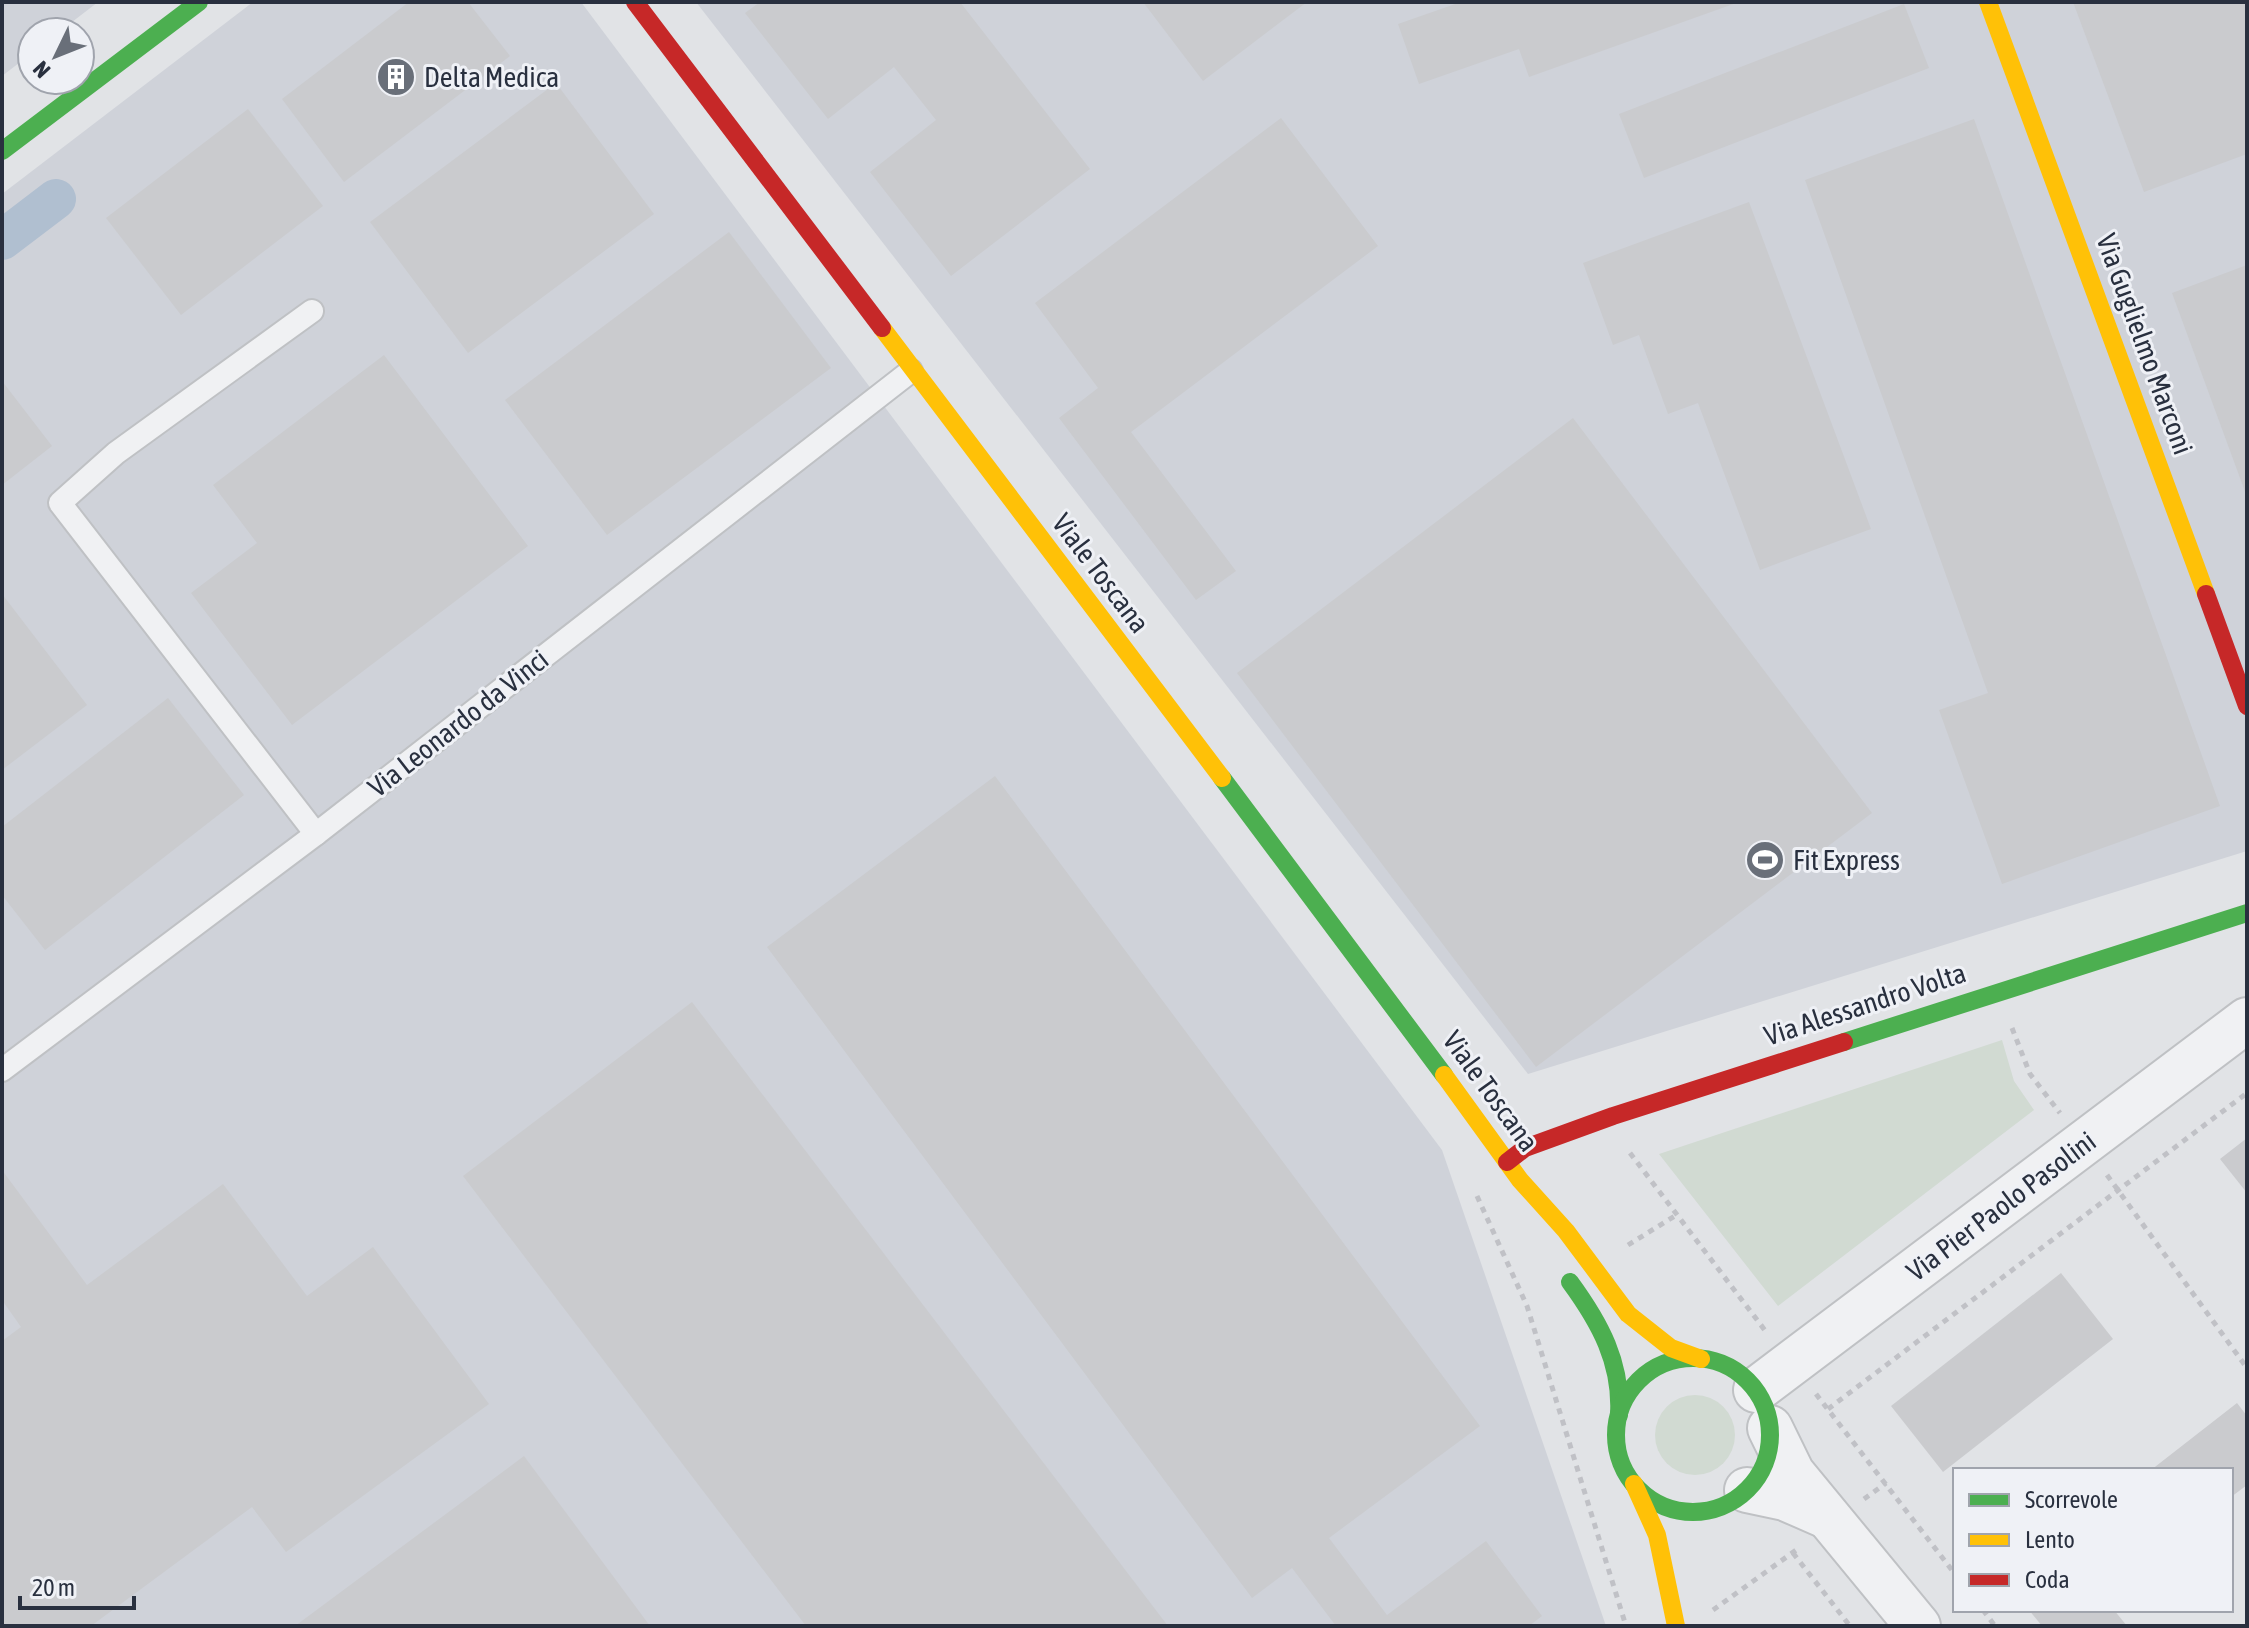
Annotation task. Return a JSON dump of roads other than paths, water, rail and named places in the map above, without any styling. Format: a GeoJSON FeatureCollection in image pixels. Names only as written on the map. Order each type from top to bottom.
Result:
{"type":"FeatureCollection","features":[{"type":"Feature","properties":{"kind":"street"},"geometry":{"type":"LineString","coordinates":[[2,151],[199,2]]}},
{"type":"Feature","properties":{"kind":"street","name":"Viale Toscana"},"geometry":{"type":"LineString","coordinates":[[635,2],[911,371],[1275,847],[1520,1180],[1566,1231],[1638,1326],[1671,1348],[1701,1359]]}},
{"type":"Feature","properties":{"kind":"street","name":"Via Guglielmo Marconi"},"geometry":{"type":"LineString","coordinates":[[1988,2],[2247,706]]}},
{"type":"Feature","properties":{"kind":"street","name":"Via Alessandro Volta"},"geometry":{"type":"LineString","coordinates":[[1507,1162],[1525,1148],[1613,1116],[2247,913]]}},
{"type":"Feature","properties":{"kind":"street","name":"Via Pier Paolo Pasolini"},"geometry":{"type":"LineString","coordinates":[[1763,1409],[2084,1144],[2247,1020]]}},
{"type":"Feature","properties":{"kind":"street","name":"Viale Toscana"},"geometry":{"type":"LineString","coordinates":[[1520,1180],[1542,1236]]}},
{"type":"Feature","properties":{"kind":"street"},"geometry":{"type":"LineString","coordinates":[[1561,1267],[1584,1300],[1613,1355],[1621,1389],[1618,1451],[1650,1513],[1676,1626]]}},
{"type":"Feature","properties":{"kind":"street"},"geometry":{"type":"LineString","coordinates":[[1619,1415],[1629,1393],[1651,1371],[1677,1360],[1701,1359],[1735,1371],[1763,1409],[1792,1473],[1918,1626]]}},
{"type":"Feature","properties":{"kind":"street"},"geometry":{"type":"LineString","coordinates":[[1705,1528],[1739,1496],[1767,1456],[1763,1409]]}},
{"type":"Feature","properties":{"kind":"street"},"geometry":{"type":"LineString","coordinates":[[1631,1480],[1651,1499],[1673,1509],[1705,1511],[1739,1496],[1798,1502],[1832,1522]]}},
{"type":"Feature","properties":{"kind":"street"},"geometry":{"type":"LineString","coordinates":[[1669,1598],[1685,1558]]}},
{"type":"Feature","properties":{"kind":"lane"},"geometry":{"type":"LineString","coordinates":[[312,311],[116,453],[60,503],[316,834]]}},
{"type":"Feature","properties":{"kind":"lane","name":"Via Leonardo da Vinci"},"geometry":{"type":"LineString","coordinates":[[2,1070],[316,834],[911,371]]}},
{"type":"Feature","properties":{"kind":"waterway"},"geometry":{"type":"LineString","coordinates":[[2,240],[56,199]]}},
{"type":"Feature","properties":{"kind":"place","name":"Delta Medica"},"geometry":{"type":"Point","coordinates":[396,77]}},
{"type":"Feature","properties":{"kind":"place","name":"Fit Express"},"geometry":{"type":"Point","coordinates":[1765,860]}}]}
